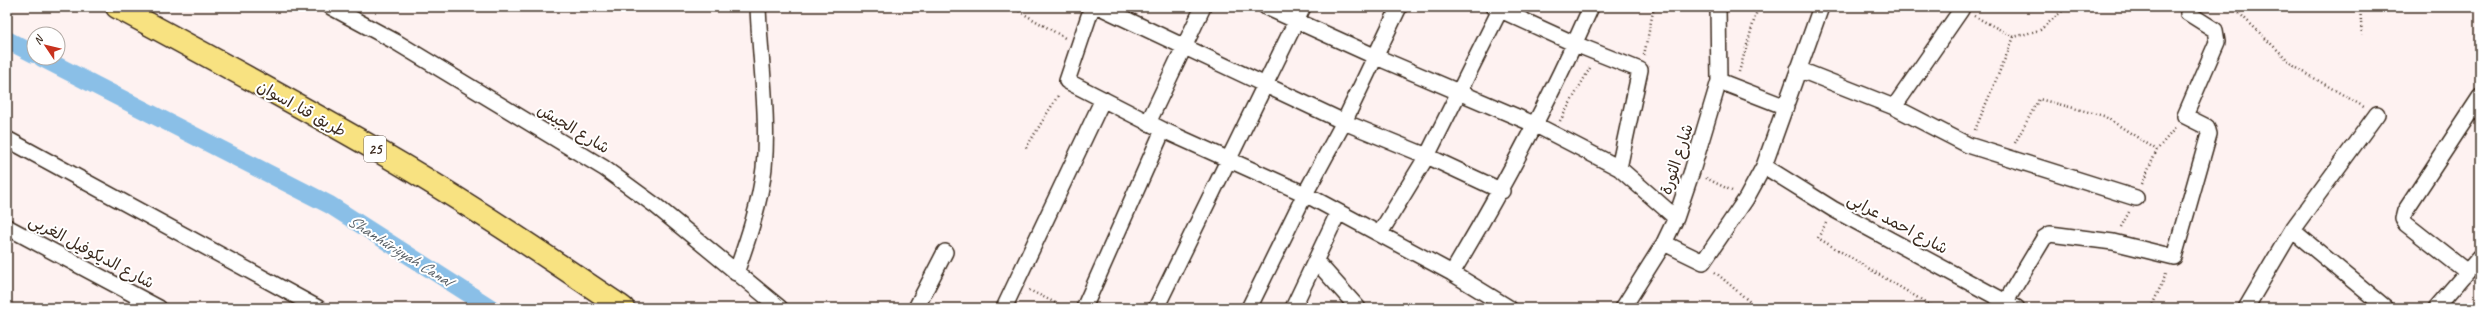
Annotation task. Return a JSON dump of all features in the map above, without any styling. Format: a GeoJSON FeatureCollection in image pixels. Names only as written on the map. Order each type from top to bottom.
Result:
{"type":"FeatureCollection","features":[{"type":"Feature","properties":{"kind":"highway","name":"طريق قنا, اسوان"},"geometry":{"type":"LineString","coordinates":[[117,7],[265,86],[388,156],[508,230],[623,308]]}},
{"type":"Feature","properties":{"kind":"street","name":"شارع الجيش"},"geometry":{"type":"LineString","coordinates":[[330,7],[396,42],[604,168],[706,247],[780,308]]}},
{"type":"Feature","properties":{"kind":"street"},"geometry":{"type":"LineString","coordinates":[[736,273],[753,227],[764,167],[763,99],[758,7]]}},
{"type":"Feature","properties":{"kind":"street"},"geometry":{"type":"LineString","coordinates":[[1092,7],[1067,81],[1148,123],[1305,194],[1452,273],[1509,308]]}},
{"type":"Feature","properties":{"kind":"street"},"geometry":{"type":"LineString","coordinates":[[1100,7],[1344,122],[1427,156],[1502,191]]}},
{"type":"Feature","properties":{"kind":"street"},"geometry":{"type":"LineString","coordinates":[[1148,123],[1186,48],[1203,7]]}},
{"type":"Feature","properties":{"kind":"street"},"geometry":{"type":"LineString","coordinates":[[1266,7],[1296,22],[1536,125],[1619,168],[1676,218]]}},
{"type":"Feature","properties":{"kind":"street"},"geometry":{"type":"LineString","coordinates":[[1156,308],[1266,86],[1303,7]]}},
{"type":"Feature","properties":{"kind":"street"},"geometry":{"type":"LineString","coordinates":[[1249,308],[1305,194],[1344,122],[1374,56],[1399,7]]}},
{"type":"Feature","properties":{"kind":"street"},"geometry":{"type":"LineString","coordinates":[[1452,273],[1502,191],[1536,125],[1591,7]]}},
{"type":"Feature","properties":{"kind":"street","name":"شارع الثورة"},"geometry":{"type":"LineString","coordinates":[[1623,308],[1664,243],[1676,218],[1692,171],[1719,81],[1718,7]]}},
{"type":"Feature","properties":{"kind":"street"},"geometry":{"type":"LineString","coordinates":[[1664,243],[1704,262],[1746,199],[1764,166],[1821,7]]}},
{"type":"Feature","properties":{"kind":"street"},"geometry":{"type":"LineString","coordinates":[[2008,306],[2044,238],[2050,234],[2113,242],[2174,257],[2209,134],[2207,127],[2185,116],[2217,42],[2215,30],[2188,13],[2190,7]]}},
{"type":"Feature","properties":{"kind":"street"},"geometry":{"type":"LineString","coordinates":[[1380,233],[1427,156],[1459,92],[1497,9],[1575,44],[1640,70],[1619,168]]}},
{"type":"Feature","properties":{"kind":"street"},"geometry":{"type":"LineString","coordinates":[[1894,107],[1959,9]]}},
{"type":"Feature","properties":{"kind":"street"},"geometry":{"type":"LineString","coordinates":[[1798,69],[1894,107],[1968,145],[2006,159],[2136,198]]}},
{"type":"Feature","properties":{"kind":"street"},"geometry":{"type":"LineString","coordinates":[[1719,81],[1786,107]]}},
{"type":"Feature","properties":{"kind":"street"},"geometry":{"type":"LineString","coordinates":[[2467,272],[2406,224],[2403,219],[2405,211],[2475,117],[2480,97]]}},
{"type":"Feature","properties":{"kind":"street"},"geometry":{"type":"LineString","coordinates":[[1004,308],[1103,100]]}},
{"type":"Feature","properties":{"kind":"street"},"geometry":{"type":"LineString","coordinates":[[2246,308],[2292,230],[2377,114]]}},
{"type":"Feature","properties":{"kind":"street"},"geometry":{"type":"LineString","coordinates":[[1084,308],[1163,130]]}},
{"type":"Feature","properties":{"kind":"street"},"geometry":{"type":"LineString","coordinates":[[7,139],[318,308]]}},
{"type":"Feature","properties":{"kind":"street","name":"شارع احمد عرابى"},"geometry":{"type":"LineString","coordinates":[[1764,166],[1834,209],[2008,306]]}},
{"type":"Feature","properties":{"kind":"street"},"geometry":{"type":"LineString","coordinates":[[1293,308],[1338,213]]}},
{"type":"Feature","properties":{"kind":"street","name":"شارع الديكوفيل الغربى"},"geometry":{"type":"LineString","coordinates":[[7,227],[159,308]]}},
{"type":"Feature","properties":{"kind":"street"},"geometry":{"type":"LineString","coordinates":[[2292,230],[2386,308]]}},
{"type":"Feature","properties":{"kind":"street"},"geometry":{"type":"LineString","coordinates":[[916,308],[946,252]]}},
{"type":"Feature","properties":{"kind":"street"},"geometry":{"type":"LineString","coordinates":[[2436,308],[2480,257]]}},
{"type":"Feature","properties":{"kind":"street"},"geometry":{"type":"LineString","coordinates":[[1316,261],[1344,289],[1358,308]]}},
{"type":"Feature","properties":{"kind":"path"},"geometry":{"type":"LineString","coordinates":[[1012,7],[1078,46]]}},
{"type":"Feature","properties":{"kind":"path"},"geometry":{"type":"LineString","coordinates":[[1640,70],[1654,7]]}},
{"type":"Feature","properties":{"kind":"path"},"geometry":{"type":"LineString","coordinates":[[1735,87],[1758,7]]}},
{"type":"Feature","properties":{"kind":"path"},"geometry":{"type":"LineString","coordinates":[[1959,9],[1994,25],[2014,37],[2040,30],[2067,7]]}},
{"type":"Feature","properties":{"kind":"path"},"geometry":{"type":"LineString","coordinates":[[2228,7],[2236,10],[2295,67],[2377,114]]}},
{"type":"Feature","properties":{"kind":"path"},"geometry":{"type":"LineString","coordinates":[[2360,7],[2362,35]]}},
{"type":"Feature","properties":{"kind":"path"},"geometry":{"type":"LineString","coordinates":[[1968,145],[2014,37]]}},
{"type":"Feature","properties":{"kind":"path"},"geometry":{"type":"LineString","coordinates":[[1552,134],[1599,53]]}},
{"type":"Feature","properties":{"kind":"path"},"geometry":{"type":"LineString","coordinates":[[1026,148],[1067,81]]}},
{"type":"Feature","properties":{"kind":"path"},"geometry":{"type":"LineString","coordinates":[[2006,159],[2039,99],[2104,116],[2157,150]]}},
{"type":"Feature","properties":{"kind":"path"},"geometry":{"type":"LineString","coordinates":[[2113,242],[2136,198],[2157,150],[2185,116]]}},
{"type":"Feature","properties":{"kind":"path"},"geometry":{"type":"LineString","coordinates":[[1692,171],[1746,199]]}},
{"type":"Feature","properties":{"kind":"path"},"geometry":{"type":"LineString","coordinates":[[1834,209],[1818,238],[1935,308]]}},
{"type":"Feature","properties":{"kind":"path"},"geometry":{"type":"LineString","coordinates":[[2151,308],[2174,257]]}},
{"type":"Feature","properties":{"kind":"path"},"geometry":{"type":"LineString","coordinates":[[1704,262],[1757,308]]}},
{"type":"Feature","properties":{"kind":"path"},"geometry":{"type":"LineString","coordinates":[[1016,284],[1066,308]]}},
{"type":"Feature","properties":{"kind":"waterway"},"geometry":{"type":"LineString","coordinates":[[7,40],[26,50]]}},
{"type":"Feature","properties":{"kind":"waterway","name":"Shanhūriyyah Canal"},"geometry":{"type":"LineString","coordinates":[[58,66],[330,205],[491,308]]}}]}
